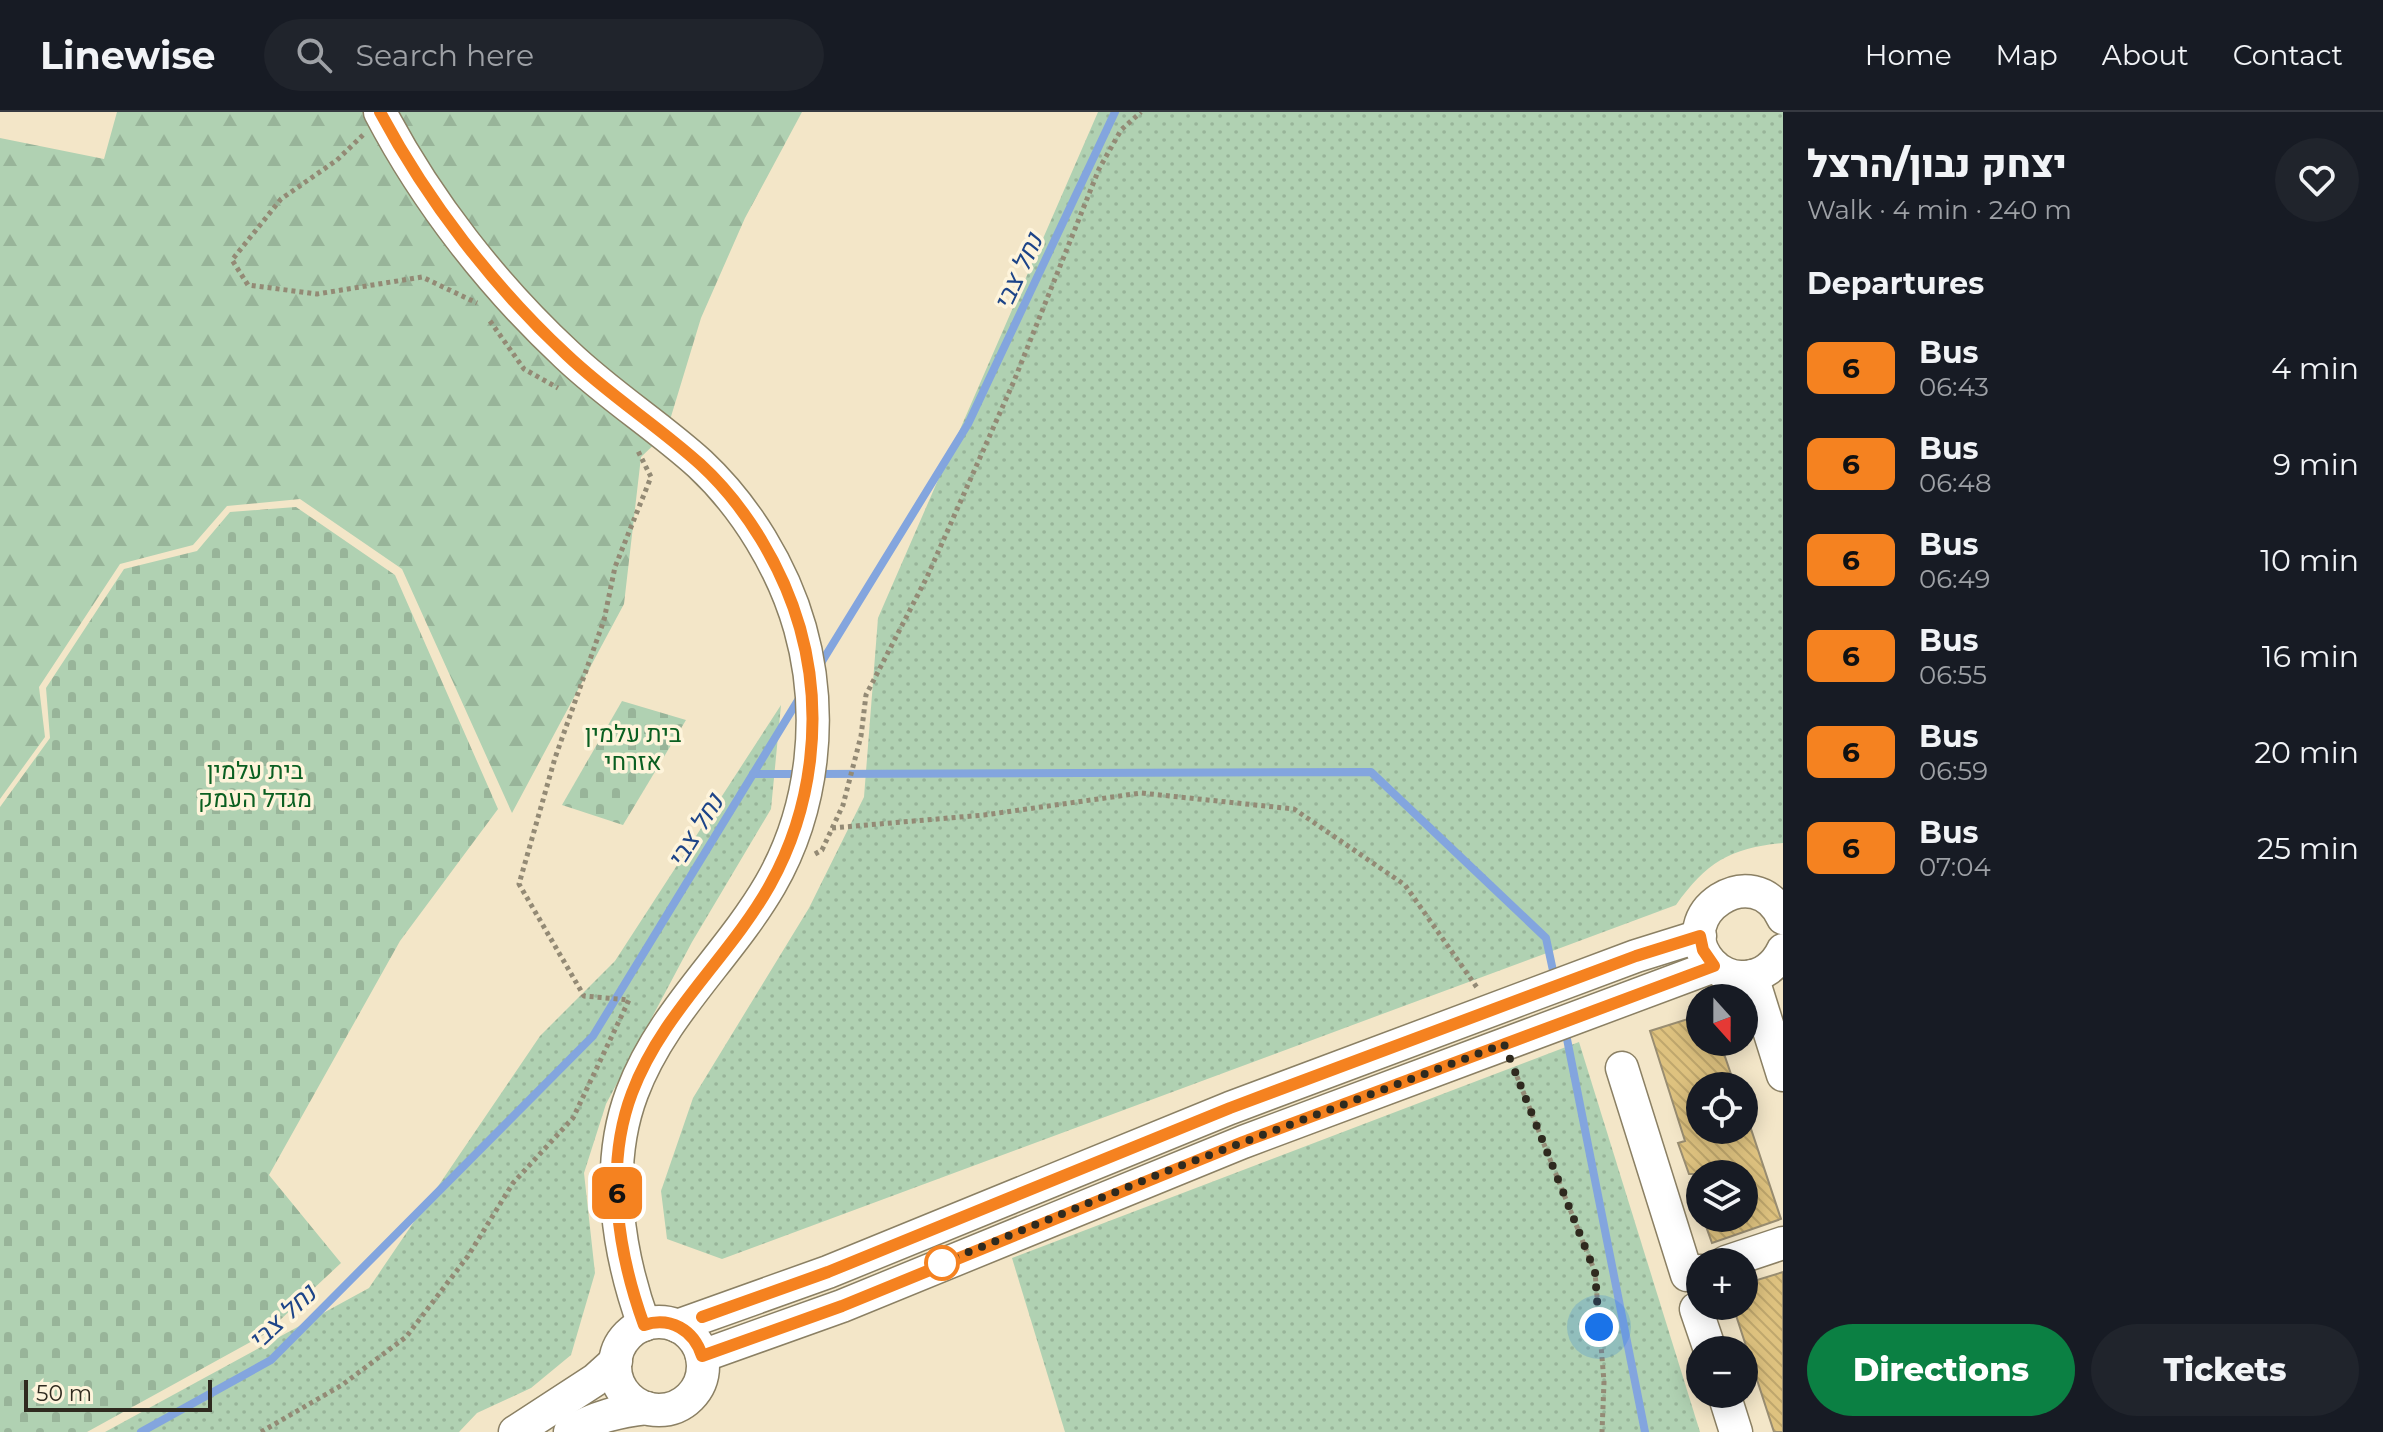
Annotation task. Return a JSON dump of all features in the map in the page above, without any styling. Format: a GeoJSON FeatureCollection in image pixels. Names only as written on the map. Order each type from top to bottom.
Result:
{"type":"FeatureCollection","features":[{"type":"Feature","properties":{"kind":"street"},"geometry":{"type":"LineString","coordinates":[[381,114],[434,201],[536,324],[605,389],[700,464],[743,514],[786,590],[808,662],[813,729],[810,765],[801,815],[785,855],[770,885],[662,1034],[632,1093],[625,1116],[618,1157],[619,1214],[625,1268],[644,1325]]}},
{"type":"Feature","properties":{"kind":"street"},"geometry":{"type":"LineString","coordinates":[[1781,910],[1754,892],[1728,894],[1706,911],[1700,936],[1703,950],[1714,966],[1731,976],[1752,976],[1770,968],[1783,950]]}},
{"type":"Feature","properties":{"kind":"street"},"geometry":{"type":"LineString","coordinates":[[677,1326],[828,1272],[1085,1165],[1492,1009],[1700,936]]}},
{"type":"Feature","properties":{"kind":"street"},"geometry":{"type":"LineString","coordinates":[[702,1356],[842,1306],[1127,1187],[1714,966]]}},
{"type":"Feature","properties":{"kind":"street"},"geometry":{"type":"LineString","coordinates":[[1752,976],[1783,1075]]}},
{"type":"Feature","properties":{"kind":"street"},"geometry":{"type":"LineString","coordinates":[[1622,1068],[1686,1250]]}},
{"type":"Feature","properties":{"kind":"street"},"geometry":{"type":"LineString","coordinates":[[1758,1251],[1783,1243]]}},
{"type":"Feature","properties":{"kind":"street"},"geometry":{"type":"LineString","coordinates":[[515,1432],[595,1380],[616,1361],[626,1337],[644,1325],[657,1322],[677,1326],[693,1338],[702,1356],[701,1377],[687,1399],[668,1408],[618,1412],[570,1432]]}},
{"type":"Feature","properties":{"kind":"street"},"geometry":{"type":"LineString","coordinates":[[616,1361],[618,1381],[625,1393],[647,1408]]}},
{"type":"Feature","properties":{"kind":"street"},"geometry":{"type":"LineString","coordinates":[[1728,1408],[1736,1432]]}},
{"type":"Feature","properties":{"kind":"path"},"geometry":{"type":"LineString","coordinates":[[810,857],[822,850],[843,805],[861,736],[866,695],[927,577],[1014,381],[1099,169],[1121,130],[1141,112]]}},
{"type":"Feature","properties":{"kind":"path"},"geometry":{"type":"LineString","coordinates":[[381,114],[337,160],[281,199],[232,260],[248,285],[317,294],[422,277],[478,304]]}},
{"type":"Feature","properties":{"kind":"path"},"geometry":{"type":"LineString","coordinates":[[487,317],[524,369],[561,390]]}},
{"type":"Feature","properties":{"kind":"path"},"geometry":{"type":"LineString","coordinates":[[261,1432],[342,1385],[406,1337],[468,1256],[513,1183],[573,1118],[629,1000],[584,996],[519,884],[555,758],[604,620],[615,567],[651,477],[634,443]]}},
{"type":"Feature","properties":{"kind":"path"},"geometry":{"type":"LineString","coordinates":[[832,828],[984,815],[1141,793],[1294,809],[1405,885],[1492,1009]]}},
{"type":"Feature","properties":{"kind":"path"},"geometry":{"type":"LineString","coordinates":[[1504,1044],[1595,1272],[1604,1382],[1602,1432]]}},
{"type":"Feature","properties":{"kind":"green space"},"geometry":{"type":"Polygon","coordinates":[[[117,112],[802,112],[745,218],[701,318],[666,433],[641,457],[624,604],[512,813],[402,569],[300,499],[227,506],[193,545],[120,564],[39,687],[45,737],[0,799],[0,138],[104,159],[117,112]]]}},
{"type":"Feature","properties":{"kind":"green space"},"geometry":{"type":"Polygon","coordinates":[[[1098,112],[1783,112],[1783,843],[1748,849],[1721,860],[1698,878],[1676,905],[722,1259],[667,1239],[661,1191],[693,1098],[809,908],[864,797],[878,618],[1098,112]]]}},
{"type":"Feature","properties":{"kind":"green space","name":"בית עלמין מגדל העמק"},"geometry":{"type":"Polygon","coordinates":[[[296,507],[395,575],[498,809],[400,941],[269,1175],[341,1263],[265,1334],[87,1432],[0,1432],[0,807],[50,738],[46,688],[124,569],[197,551],[230,512],[296,507]]]}},
{"type":"Feature","properties":{"kind":"green space","name":"בית עלמין אזרחי"},"geometry":{"type":"Polygon","coordinates":[[[622,701],[686,720],[623,825],[562,805],[622,701]]]}},
{"type":"Feature","properties":{"kind":"green space"},"geometry":{"type":"Polygon","coordinates":[[[781,705],[771,809],[692,942],[606,1104],[584,1173],[595,1273],[571,1355],[531,1388],[477,1413],[459,1432],[105,1432],[369,1288],[540,1036],[615,961],[781,705]]]}},
{"type":"Feature","properties":{"kind":"green space"},"geometry":{"type":"Polygon","coordinates":[[[1579,1042],[1686,1387],[1686,1408],[1693,1408],[1700,1432],[1065,1432],[1012,1258],[1579,1042]]]}},
{"type":"Feature","properties":{"kind":"building"},"geometry":{"type":"Polygon","coordinates":[[[1686,1020],[1686,1056],[1725,1056],[1730,1072],[1686,1072],[1686,1144],[1756,1144],[1781,1219],[1758,1227],[1758,1160],[1686,1160],[1686,1166],[1678,1143],[1685,1141],[1650,1031],[1686,1020]]]}},
{"type":"Feature","properties":{"kind":"building"},"geometry":{"type":"Polygon","coordinates":[[[1708,1232],[1744,1232],[1712,1243],[1708,1232]]]}},
{"type":"Feature","properties":{"kind":"building"},"geometry":{"type":"Polygon","coordinates":[[[1783,1272],[1783,1432],[1774,1432],[1758,1383],[1758,1336],[1743,1336],[1738,1320],[1758,1320],[1758,1280],[1783,1272]]]}},
{"type":"Feature","properties":{"kind":"waterway","name":"נחל צבי"},"geometry":{"type":"LineString","coordinates":[[818,668],[968,424],[1115,112]]}},
{"type":"Feature","properties":{"kind":"waterway","name":"נחל צבי"},"geometry":{"type":"LineString","coordinates":[[141,1432],[271,1360],[593,1036],[800,697]]}},
{"type":"Feature","properties":{"kind":"waterway"},"geometry":{"type":"LineString","coordinates":[[813,774],[1371,772],[1546,938],[1555,980]]}},
{"type":"Feature","properties":{"kind":"waterway"},"geometry":{"type":"LineString","coordinates":[[753,774],[800,774]]}},
{"type":"Feature","properties":{"kind":"waterway"},"geometry":{"type":"LineString","coordinates":[[1565,1029],[1645,1432]]}},
{"type":"Feature","properties":{"kind":"bus line","name":"6"},"geometry":{"type":"LineString","coordinates":[[380,112],[434,201],[463,240],[536,324],[605,389],[700,464],[743,514],[792,604],[808,662],[813,729],[810,765],[801,815],[785,855],[770,885],[662,1034],[632,1093],[625,1116],[619,1144],[619,1214],[625,1268],[644,1325],[664,1322],[683,1329],[697,1344],[702,1356],[842,1306],[1041,1222],[1243,1142],[1714,966],[1703,950],[1700,936],[1636,956],[1230,1108],[1027,1188],[828,1272],[702,1317]]}},
{"type":"Feature","properties":{"kind":"route"},"geometry":{"type":"LineString","coordinates":[[942,1263],[1167,1171],[1504,1044],[1595,1272],[1599,1327]]}}]}
